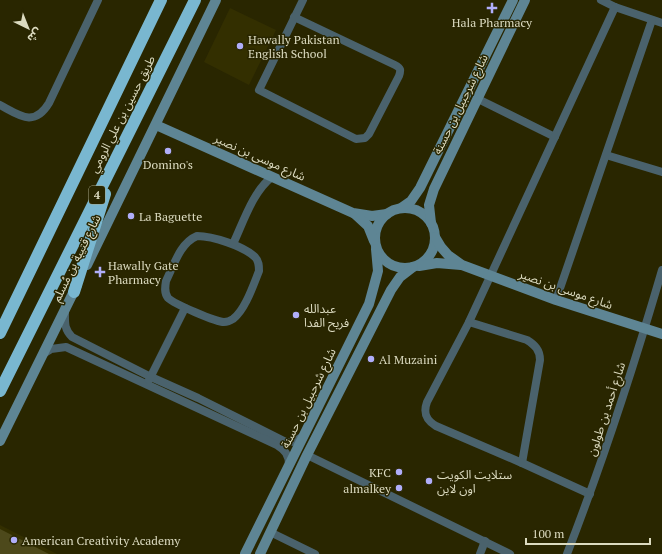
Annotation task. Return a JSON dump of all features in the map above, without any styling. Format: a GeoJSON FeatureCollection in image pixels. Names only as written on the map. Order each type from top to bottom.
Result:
{"type":"FeatureCollection","features":[{"type":"Feature","properties":{"kind":"highway","name":"طريق حسين بن علي الرومي"},"geometry":{"type":"LineString","coordinates":[[0,333],[161,0]]}},
{"type":"Feature","properties":{"kind":"highway","name":"طريق حسين بن علي الرومي"},"geometry":{"type":"LineString","coordinates":[[0,391],[195,0]]}},
{"type":"Feature","properties":{"kind":"highway"},"geometry":{"type":"LineString","coordinates":[[74,292],[116,158]]}},
{"type":"Feature","properties":{"kind":"street"},"geometry":{"type":"LineString","coordinates":[[0,105],[29,118],[36,117],[43,112],[98,0]]}},
{"type":"Feature","properties":{"kind":"street","name":"شارع قتيبة بن مُسلم"},"geometry":{"type":"LineString","coordinates":[[0,441],[216,0]]}},
{"type":"Feature","properties":{"kind":"street"},"geometry":{"type":"LineString","coordinates":[[294,17],[400,68],[401,71],[399,76],[370,134],[362,140],[356,139],[259,90],[294,17],[303,0]]}},
{"type":"Feature","properties":{"kind":"street","name":"شارع شرحبيل بن حسنة"},"geometry":{"type":"LineString","coordinates":[[401,208],[411,200],[420,188],[513,0]]}},
{"type":"Feature","properties":{"kind":"street","name":"شارع شرحبيل بن حسنة"},"geometry":{"type":"LineString","coordinates":[[430,222],[429,205],[434,189],[525,0]]}},
{"type":"Feature","properties":{"kind":"street"},"geometry":{"type":"LineString","coordinates":[[601,0],[615,7],[662,23]]}},
{"type":"Feature","properties":{"kind":"street"},"geometry":{"type":"LineString","coordinates":[[590,494],[436,426],[430,422],[426,415],[425,408],[469,322],[615,7]]}},
{"type":"Feature","properties":{"kind":"street"},"geometry":{"type":"LineString","coordinates":[[556,300],[652,20]]}},
{"type":"Feature","properties":{"kind":"street"},"geometry":{"type":"LineString","coordinates":[[478,99],[555,137]]}},
{"type":"Feature","properties":{"kind":"street","name":"شارع موسى بن نصير"},"geometry":{"type":"LineString","coordinates":[[156,125],[353,213],[372,216],[387,214]]}},
{"type":"Feature","properties":{"kind":"street"},"geometry":{"type":"LineString","coordinates":[[606,155],[662,172]]}},
{"type":"Feature","properties":{"kind":"street"},"geometry":{"type":"LineString","coordinates":[[233,244],[259,190],[272,177]]}},
{"type":"Feature","properties":{"kind":"street"},"geometry":{"type":"LineString","coordinates":[[401,208],[416,210],[424,215],[430,222],[435,237],[432,251],[426,259],[416,266],[403,268],[394,266],[381,258],[376,247],[376,230],[380,221],[387,214],[401,208]]}},
{"type":"Feature","properties":{"kind":"street","name":"شارع موسى بن نصير"},"geometry":{"type":"LineString","coordinates":[[353,213],[368,226],[376,247]]}},
{"type":"Feature","properties":{"kind":"street"},"geometry":{"type":"LineString","coordinates":[[196,236],[205,236],[233,244],[255,257],[259,265],[259,272],[240,312],[232,320],[225,322],[217,321],[185,308],[169,299],[165,294],[165,286],[187,241],[196,236]]}},
{"type":"Feature","properties":{"kind":"street","name":"شارع موسى بن نصير"},"geometry":{"type":"LineString","coordinates":[[435,237],[448,255],[462,265],[556,300],[662,334]]}},
{"type":"Feature","properties":{"kind":"street","name":"شارع شرحبيل بن حسنة"},"geometry":{"type":"LineString","coordinates":[[245,554],[369,304],[378,271],[376,247]]}},
{"type":"Feature","properties":{"kind":"street","name":"شارع موسى بن نصير"},"geometry":{"type":"LineString","coordinates":[[416,266],[443,263],[462,265]]}},
{"type":"Feature","properties":{"kind":"street","name":"شارع شرحبيل بن حسنة"},"geometry":{"type":"LineString","coordinates":[[260,554],[307,455],[391,290],[400,278],[416,266]]}},
{"type":"Feature","properties":{"kind":"street","name":"شارع أحمد بن طولون"},"geometry":{"type":"LineString","coordinates":[[567,554],[590,494],[645,329],[662,270]]}},
{"type":"Feature","properties":{"kind":"street"},"geometry":{"type":"LineString","coordinates":[[147,385],[185,308]]}},
{"type":"Feature","properties":{"kind":"street"},"geometry":{"type":"LineString","coordinates":[[65,309],[65,328],[72,337],[286,442],[292,442],[304,436]]}},
{"type":"Feature","properties":{"kind":"street"},"geometry":{"type":"LineString","coordinates":[[469,322],[522,338],[532,343],[537,349],[540,360],[522,463]]}},
{"type":"Feature","properties":{"kind":"street"},"geometry":{"type":"LineString","coordinates":[[43,354],[51,349],[66,347],[277,445],[286,453],[289,458],[289,465]]}},
{"type":"Feature","properties":{"kind":"street"},"geometry":{"type":"LineString","coordinates":[[307,455],[510,554]]}},
{"type":"Feature","properties":{"kind":"street"},"geometry":{"type":"LineString","coordinates":[[270,532],[315,554]]}},
{"type":"Feature","properties":{"kind":"street"},"geometry":{"type":"LineString","coordinates":[[480,554],[485,541]]}},
{"type":"Feature","properties":{"kind":"shaded area","name":"Hawally Pakistan English School"},"geometry":{"type":"Polygon","coordinates":[[[230,8],[276,30],[249,85],[204,62],[230,8]]]}},
{"type":"Feature","properties":{"kind":"shaded area","name":"American Creativity Academy"},"geometry":{"type":"Polygon","coordinates":[[[0,525],[57,554],[0,554],[0,525]]]}},
{"type":"Feature","properties":{"kind":"shaded area","name":"American Creativity Academy"},"geometry":{"type":"Polygon","coordinates":[[[0,529],[49,554],[0,554],[0,529]]]}},
{"type":"Feature","properties":{"kind":"place","name":"Hala Pharmacy"},"geometry":{"type":"Point","coordinates":[492,8]}},
{"type":"Feature","properties":{"kind":"place","name":"Hawally Pakistan English School"},"geometry":{"type":"Point","coordinates":[240,46]}},
{"type":"Feature","properties":{"kind":"place","name":"Domino's"},"geometry":{"type":"Point","coordinates":[168,151]}},
{"type":"Feature","properties":{"kind":"place","name":"La Baguette"},"geometry":{"type":"Point","coordinates":[131,216]}},
{"type":"Feature","properties":{"kind":"place","name":"Hawally Gate Pharmacy"},"geometry":{"type":"Point","coordinates":[100,272]}},
{"type":"Feature","properties":{"kind":"place","name":"عبدالله فريح الفدا"},"geometry":{"type":"Point","coordinates":[296,315]}},
{"type":"Feature","properties":{"kind":"place","name":"Al Muzaini"},"geometry":{"type":"Point","coordinates":[371,359]}},
{"type":"Feature","properties":{"kind":"place","name":"KFC"},"geometry":{"type":"Point","coordinates":[399,472]}},
{"type":"Feature","properties":{"kind":"place","name":"ستلايت الكويت اون لاين"},"geometry":{"type":"Point","coordinates":[429,481]}},
{"type":"Feature","properties":{"kind":"place","name":"almalkey"},"geometry":{"type":"Point","coordinates":[399,488]}},
{"type":"Feature","properties":{"kind":"place","name":"American Creativity Academy"},"geometry":{"type":"Point","coordinates":[14,540]}}]}
